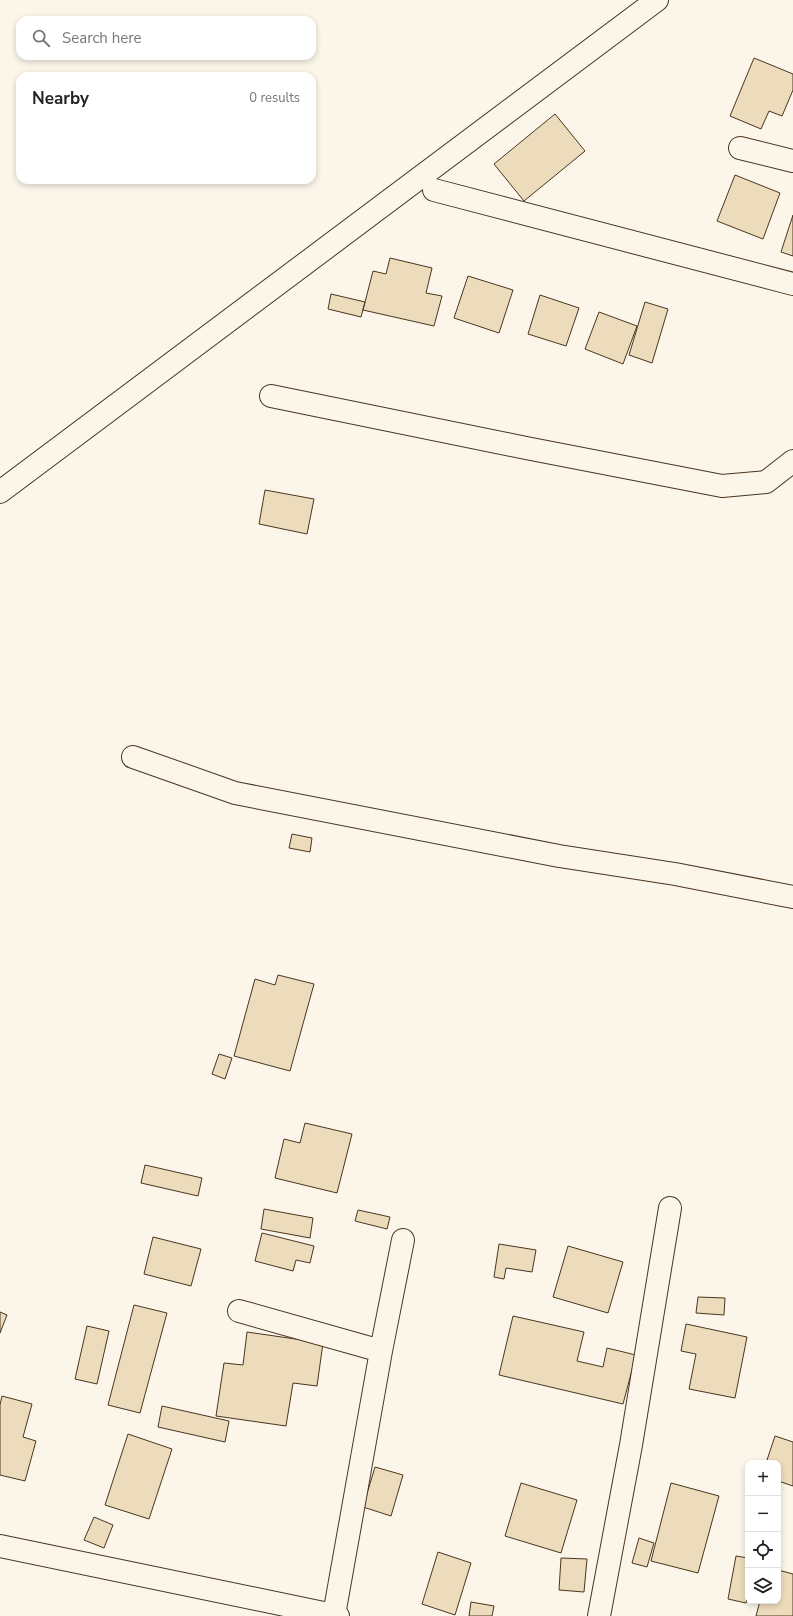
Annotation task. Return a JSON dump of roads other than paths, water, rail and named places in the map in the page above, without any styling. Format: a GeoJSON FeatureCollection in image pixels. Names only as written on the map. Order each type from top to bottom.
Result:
{"type":"FeatureCollection","features":[{"type":"Feature","properties":{"kind":"street"},"geometry":{"type":"LineString","coordinates":[[0,492],[657,0]]}},
{"type":"Feature","properties":{"kind":"street"},"geometry":{"type":"LineString","coordinates":[[740,148],[793,162]]}},
{"type":"Feature","properties":{"kind":"street"},"geometry":{"type":"LineString","coordinates":[[434,190],[793,284]]}},
{"type":"Feature","properties":{"kind":"street"},"geometry":{"type":"LineString","coordinates":[[271,396],[722,486],[766,482],[793,461]]}},
{"type":"Feature","properties":{"kind":"street"},"geometry":{"type":"LineString","coordinates":[[133,757],[235,793],[552,855],[675,874],[793,897]]}},
{"type":"Feature","properties":{"kind":"street"},"geometry":{"type":"LineString","coordinates":[[599,1616],[630,1445],[670,1208]]}},
{"type":"Feature","properties":{"kind":"street"},"geometry":{"type":"LineString","coordinates":[[0,1546],[271,1610],[336,1616],[381,1350],[403,1240]]}},
{"type":"Feature","properties":{"kind":"street"},"geometry":{"type":"LineString","coordinates":[[239,1311],[381,1350]]}}]}
